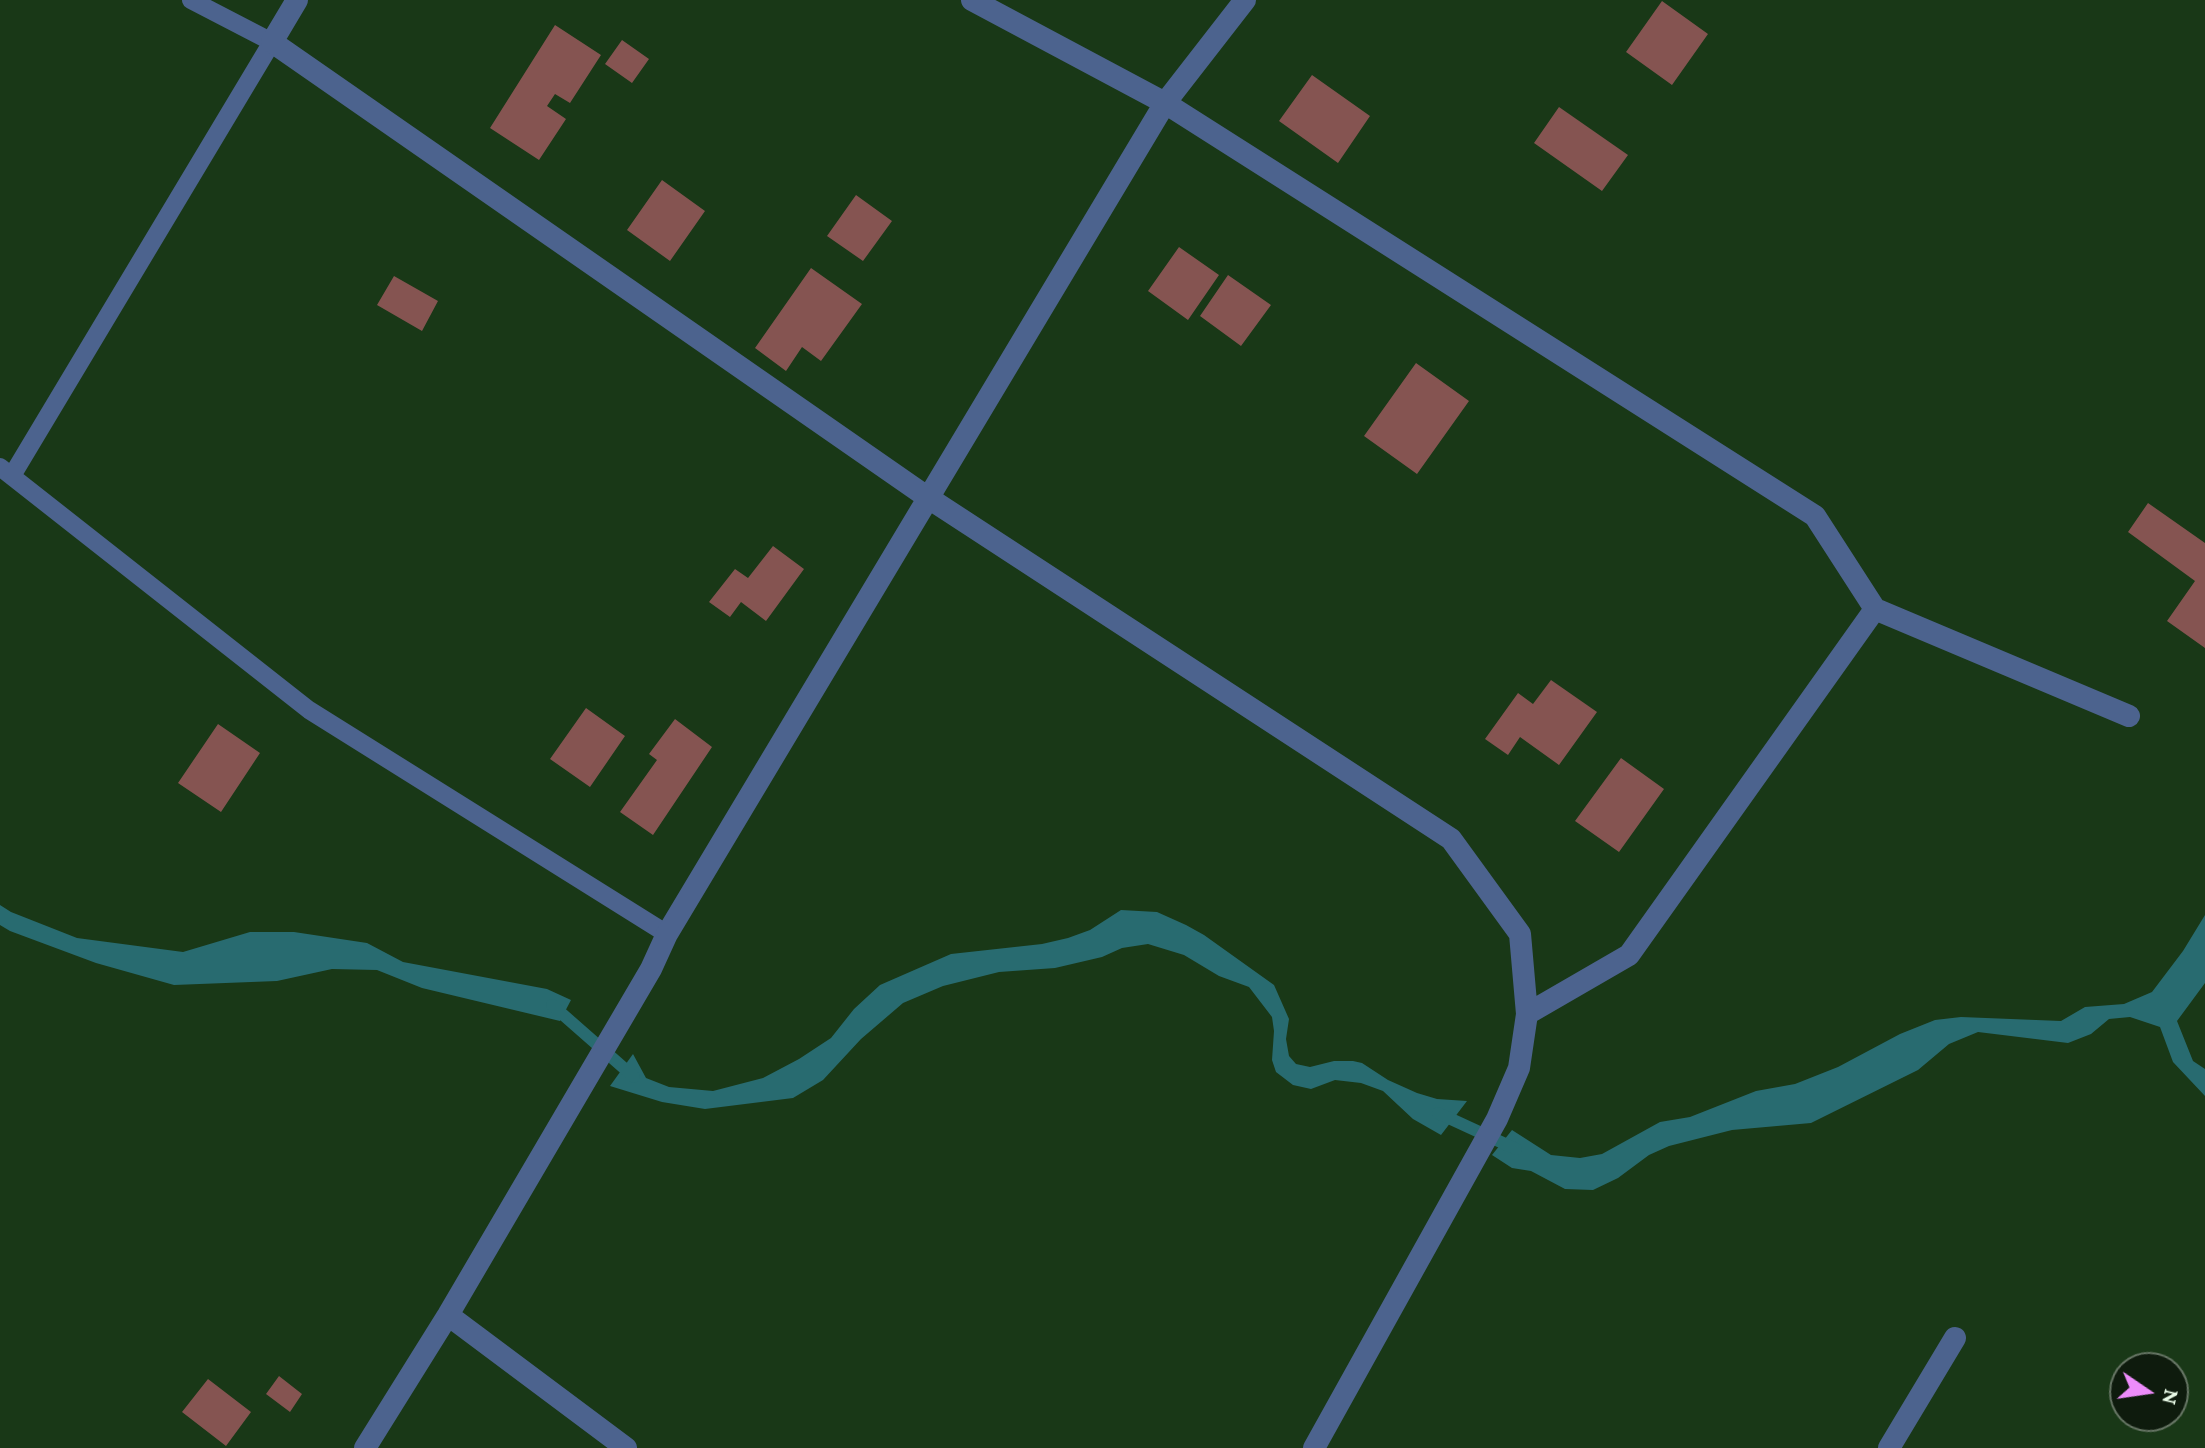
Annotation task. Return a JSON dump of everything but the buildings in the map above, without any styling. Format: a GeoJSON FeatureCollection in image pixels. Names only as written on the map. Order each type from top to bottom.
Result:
{"type":"FeatureCollection","features":[{"type":"Feature","properties":{"kind":"street"},"geometry":{"type":"LineString","coordinates":[[297,0],[272,42],[927,497],[1451,839],[1520,934],[1527,1014],[1519,1068],[1497,1119],[1314,1448]]}},
{"type":"Feature","properties":{"kind":"street"},"geometry":{"type":"LineString","coordinates":[[972,0],[1165,103],[1815,516],[1875,609],[2129,716]]}},
{"type":"Feature","properties":{"kind":"street"},"geometry":{"type":"LineString","coordinates":[[365,1448],[448,1315],[651,969],[667,934],[1165,103],[1245,0]]}},
{"type":"Feature","properties":{"kind":"street"},"geometry":{"type":"LineString","coordinates":[[1527,1014],[1629,955],[1875,609]]}},
{"type":"Feature","properties":{"kind":"street"},"geometry":{"type":"LineString","coordinates":[[448,1315],[626,1448]]}},
{"type":"Feature","properties":{"kind":"street"},"geometry":{"type":"LineString","coordinates":[[1889,1448],[1955,1338]]}},
{"type":"Feature","properties":{"kind":"lane"},"geometry":{"type":"LineString","coordinates":[[191,0],[272,42],[6,471],[309,710],[667,934]]}},
{"type":"Feature","properties":{"kind":"water"},"geometry":{"type":"Polygon","coordinates":[[[0,905],[77,938],[183,952],[250,932],[294,932],[367,943],[403,962],[547,989],[571,1000],[560,1021],[422,988],[377,970],[332,969],[277,981],[174,985],[96,963],[10,931],[0,925],[0,905]]]}},
{"type":"Feature","properties":{"kind":"water"},"geometry":{"type":"Polygon","coordinates":[[[1121,910],[1157,912],[1186,925],[1274,985],[1289,1019],[1286,1039],[1289,1056],[1296,1064],[1310,1067],[1334,1061],[1353,1061],[1417,1093],[1437,1099],[1467,1101],[1441,1135],[1413,1119],[1383,1091],[1361,1083],[1335,1080],[1311,1089],[1293,1085],[1276,1072],[1272,1060],[1272,1017],[1249,987],[1219,976],[1184,955],[1148,944],[1122,948],[1102,957],[1055,968],[999,972],[943,986],[903,1003],[861,1039],[823,1080],[793,1098],[705,1109],[662,1102],[610,1086],[633,1054],[646,1078],[669,1087],[713,1091],[763,1078],[831,1038],[854,1009],[880,985],[951,954],[1042,944],[1068,938],[1090,930],[1121,910]]]}},
{"type":"Feature","properties":{"kind":"water"},"geometry":{"type":"Polygon","coordinates":[[[2205,915],[2205,983],[2177,1021],[2193,1061],[2205,1069],[2205,1096],[2173,1062],[2160,1027],[2130,1017],[2109,1019],[2091,1034],[2068,1043],[1978,1032],[1949,1044],[1918,1070],[1811,1123],[1732,1130],[1669,1146],[1593,1190],[1565,1189],[1531,1171],[1512,1168],[1492,1155],[1512,1130],[1551,1155],[1580,1158],[1602,1154],[1660,1122],[1690,1117],[1756,1091],[1795,1084],[1838,1067],[1900,1034],[1935,1020],[1961,1017],[2061,1021],[2085,1007],[2124,1004],[2152,992],[2205,915]]]}},
{"type":"Feature","properties":{"kind":"waterway"},"geometry":{"type":"LineString","coordinates":[[552,1005],[634,1077]]}},
{"type":"Feature","properties":{"kind":"waterway"},"geometry":{"type":"LineString","coordinates":[[1438,1113],[1516,1149]]}}]}
